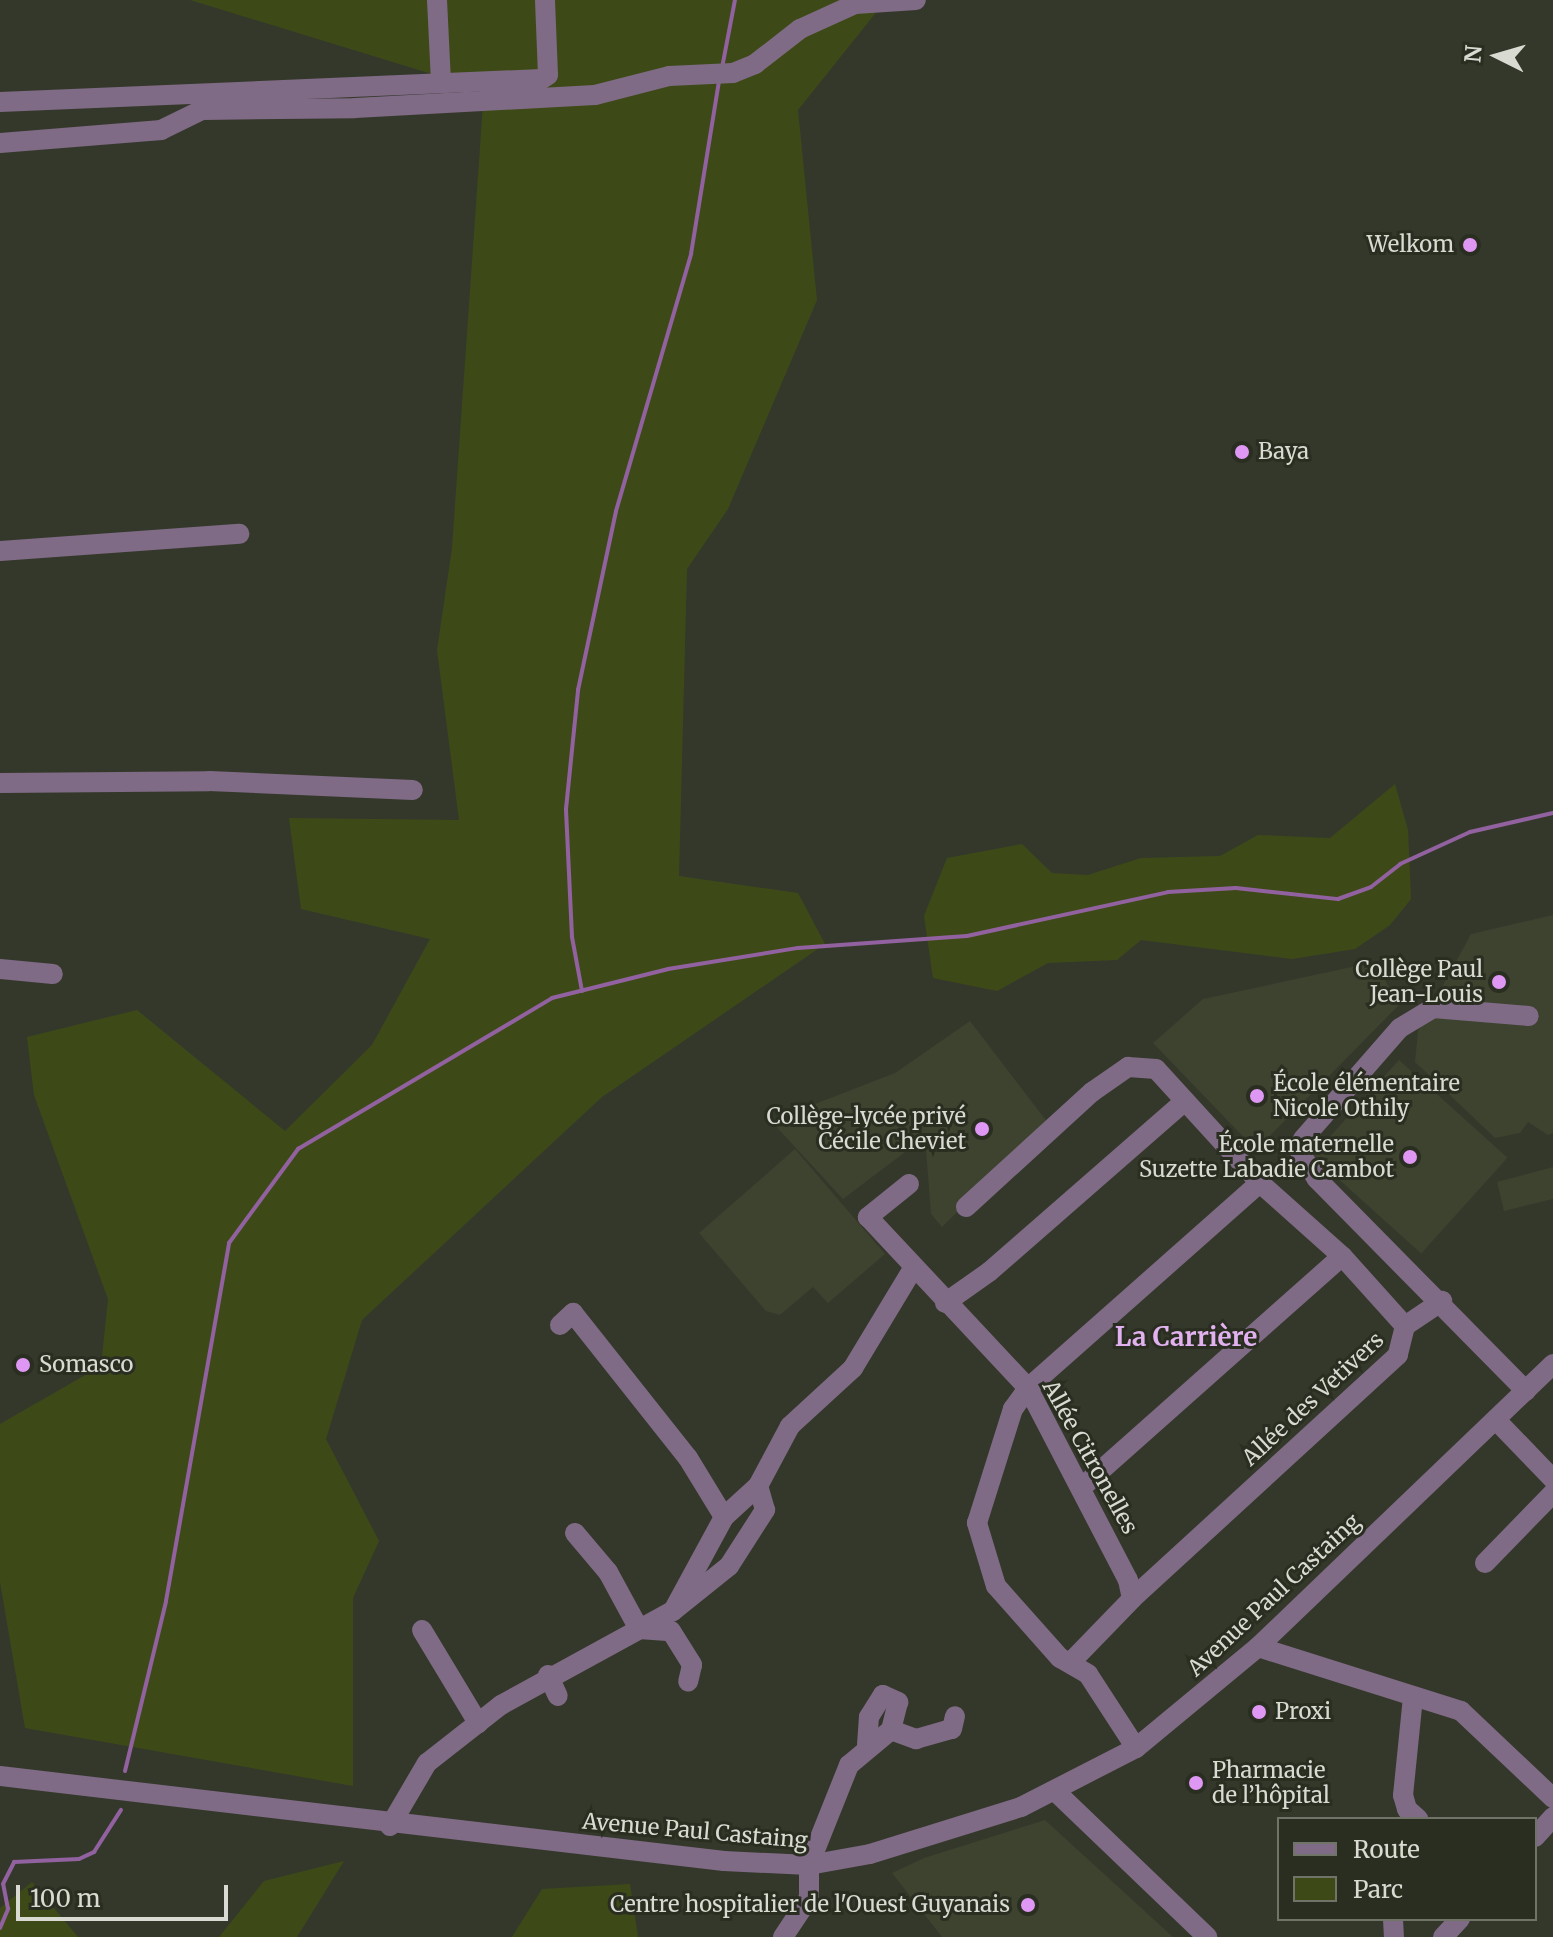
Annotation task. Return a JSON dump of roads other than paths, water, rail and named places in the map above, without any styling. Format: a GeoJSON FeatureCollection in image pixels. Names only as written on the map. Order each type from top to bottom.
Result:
{"type":"FeatureCollection","features":[{"type":"Feature","properties":{"kind":"street"},"geometry":{"type":"LineString","coordinates":[[437,0],[441,83]]}},
{"type":"Feature","properties":{"kind":"street"},"geometry":{"type":"LineString","coordinates":[[0,102],[542,79],[548,75],[545,0]]}},
{"type":"Feature","properties":{"kind":"street"},"geometry":{"type":"LineString","coordinates":[[0,143],[161,130],[202,110],[355,108],[595,95],[669,76],[733,73],[755,64],[800,29],[855,4],[916,0]]}},
{"type":"Feature","properties":{"kind":"street"},"geometry":{"type":"LineString","coordinates":[[0,551],[239,534]]}},
{"type":"Feature","properties":{"kind":"street"},"geometry":{"type":"LineString","coordinates":[[0,783],[209,781],[413,790]]}},
{"type":"Feature","properties":{"kind":"street"},"geometry":{"type":"LineString","coordinates":[[0,969],[53,974]]}},
{"type":"Feature","properties":{"kind":"street"},"geometry":{"type":"LineString","coordinates":[[1526,1391],[1442,1301],[1317,1179],[1304,1163],[1303,1139],[1400,1028],[1433,1008],[1529,1016]]}},
{"type":"Feature","properties":{"kind":"street","name":"Allée des Vetivers"},"geometry":{"type":"LineString","coordinates":[[966,1207],[1092,1092],[1128,1067],[1156,1069],[1260,1183],[1342,1256],[1405,1326],[1398,1355],[1132,1599]]}},
{"type":"Feature","properties":{"kind":"street"},"geometry":{"type":"LineString","coordinates":[[945,1303],[989,1272],[1185,1101]]}},
{"type":"Feature","properties":{"kind":"street"},"geometry":{"type":"LineString","coordinates":[[1136,1748],[1088,1674],[1072,1661],[1060,1658],[1007,1601],[977,1537],[988,1483],[1013,1409],[1028,1388],[1260,1183]]}},
{"type":"Feature","properties":{"kind":"street","name":"Allée Citronelles"},"geometry":{"type":"LineString","coordinates":[[909,1184],[868,1217],[945,1303],[1028,1388],[1124,1572],[1132,1599]]}},
{"type":"Feature","properties":{"kind":"street"},"geometry":{"type":"LineString","coordinates":[[1081,1488],[1342,1256]]}},
{"type":"Feature","properties":{"kind":"street"},"geometry":{"type":"LineString","coordinates":[[673,1611],[724,1517],[758,1486],[786,1431],[853,1368],[914,1267]]}},
{"type":"Feature","properties":{"kind":"street"},"geometry":{"type":"LineString","coordinates":[[1405,1326],[1442,1301]]}},
{"type":"Feature","properties":{"kind":"street"},"geometry":{"type":"LineString","coordinates":[[560,1325],[573,1313],[688,1458],[724,1517]]}},
{"type":"Feature","properties":{"kind":"street","name":"Avenue Paul Castaing"},"geometry":{"type":"LineString","coordinates":[[0,1776],[390,1826],[724,1861],[809,1865],[936,1835],[1055,1791],[1136,1748],[1258,1647],[1553,1364]]}},
{"type":"Feature","properties":{"kind":"street"},"geometry":{"type":"LineString","coordinates":[[1496,1420],[1553,1479]]}},
{"type":"Feature","properties":{"kind":"street"},"geometry":{"type":"LineString","coordinates":[[390,1826],[427,1763],[478,1723],[548,1675],[673,1611],[729,1566],[765,1510],[758,1486]]}},
{"type":"Feature","properties":{"kind":"street"},"geometry":{"type":"LineString","coordinates":[[1485,1563],[1553,1493]]}},
{"type":"Feature","properties":{"kind":"street"},"geometry":{"type":"LineString","coordinates":[[575,1533],[608,1572],[639,1629]]}},
{"type":"Feature","properties":{"kind":"street"},"geometry":{"type":"LineString","coordinates":[[1072,1661],[1132,1599]]}},
{"type":"Feature","properties":{"kind":"street"},"geometry":{"type":"LineString","coordinates":[[639,1629],[671,1631],[692,1665],[688,1682]]}},
{"type":"Feature","properties":{"kind":"street"},"geometry":{"type":"LineString","coordinates":[[422,1630],[478,1723]]}},
{"type":"Feature","properties":{"kind":"street"},"geometry":{"type":"LineString","coordinates":[[1258,1647],[1466,1714],[1553,1798]]}},
{"type":"Feature","properties":{"kind":"street"},"geometry":{"type":"LineString","coordinates":[[548,1675],[558,1696]]}},
{"type":"Feature","properties":{"kind":"street"},"geometry":{"type":"LineString","coordinates":[[783,1937],[809,1898],[809,1865],[849,1765],[867,1745],[891,1730],[898,1702],[883,1695],[869,1717],[867,1745]]}},
{"type":"Feature","properties":{"kind":"street"},"geometry":{"type":"LineString","coordinates":[[1413,1697],[1403,1795],[1407,1809],[1416,1817]]}},
{"type":"Feature","properties":{"kind":"street"},"geometry":{"type":"LineString","coordinates":[[891,1730],[916,1739],[952,1729],[955,1716]]}},
{"type":"Feature","properties":{"kind":"street"},"geometry":{"type":"LineString","coordinates":[[1055,1791],[1207,1937]]}},
{"type":"Feature","properties":{"kind":"street"},"geometry":{"type":"LineString","coordinates":[[1537,1835],[1553,1817]]}},
{"type":"Feature","properties":{"kind":"street"},"geometry":{"type":"LineString","coordinates":[[1443,1937],[1458,1921]]}},
{"type":"Feature","properties":{"kind":"waterway"},"geometry":{"type":"LineString","coordinates":[[722,68],[735,0]]}},
{"type":"Feature","properties":{"kind":"waterway"},"geometry":{"type":"LineString","coordinates":[[582,991],[572,937],[566,809],[578,690],[616,511],[691,254],[719,81]]}},
{"type":"Feature","properties":{"kind":"waterway"},"geometry":{"type":"LineString","coordinates":[[125,1771],[166,1601],[229,1243],[298,1149],[552,998],[668,969],[798,948],[967,936],[1168,892],[1236,888],[1338,899],[1371,887],[1400,864],[1470,832],[1553,813]]}},
{"type":"Feature","properties":{"kind":"waterway"},"geometry":{"type":"LineString","coordinates":[[0,1928],[8,1909],[3,1884],[14,1862],[79,1859],[94,1852],[121,1810]]}},
{"type":"Feature","properties":{"kind":"place","name":"Welkom"},"geometry":{"type":"Point","coordinates":[1470,245]}},
{"type":"Feature","properties":{"kind":"place","name":"Baya"},"geometry":{"type":"Point","coordinates":[1242,452]}},
{"type":"Feature","properties":{"kind":"place","name":"Collège Paul Jean-Louis"},"geometry":{"type":"Point","coordinates":[1499,982]}},
{"type":"Feature","properties":{"kind":"place","name":"École élémentaire Nicole Othily"},"geometry":{"type":"Point","coordinates":[1257,1096]}},
{"type":"Feature","properties":{"kind":"place","name":"Collège-lycée privé Cécile Cheviet"},"geometry":{"type":"Point","coordinates":[982,1129]}},
{"type":"Feature","properties":{"kind":"place","name":"École maternelle Suzette Labadie Cambot"},"geometry":{"type":"Point","coordinates":[1410,1157]}},
{"type":"Feature","properties":{"kind":"place","name":"Somasco"},"geometry":{"type":"Point","coordinates":[23,1365]}},
{"type":"Feature","properties":{"kind":"place","name":"Proxi"},"geometry":{"type":"Point","coordinates":[1259,1712]}},
{"type":"Feature","properties":{"kind":"place","name":"Pharmacie de l’hôpital"},"geometry":{"type":"Point","coordinates":[1196,1783]}},
{"type":"Feature","properties":{"kind":"place","name":"Centre hospitalier de l'Ouest Guyanais"},"geometry":{"type":"Point","coordinates":[1028,1905]}},
{"type":"Feature","properties":{"kind":"district","name":"La Carrière"},"geometry":{"type":"Point","coordinates":[1186,1337]}}]}
